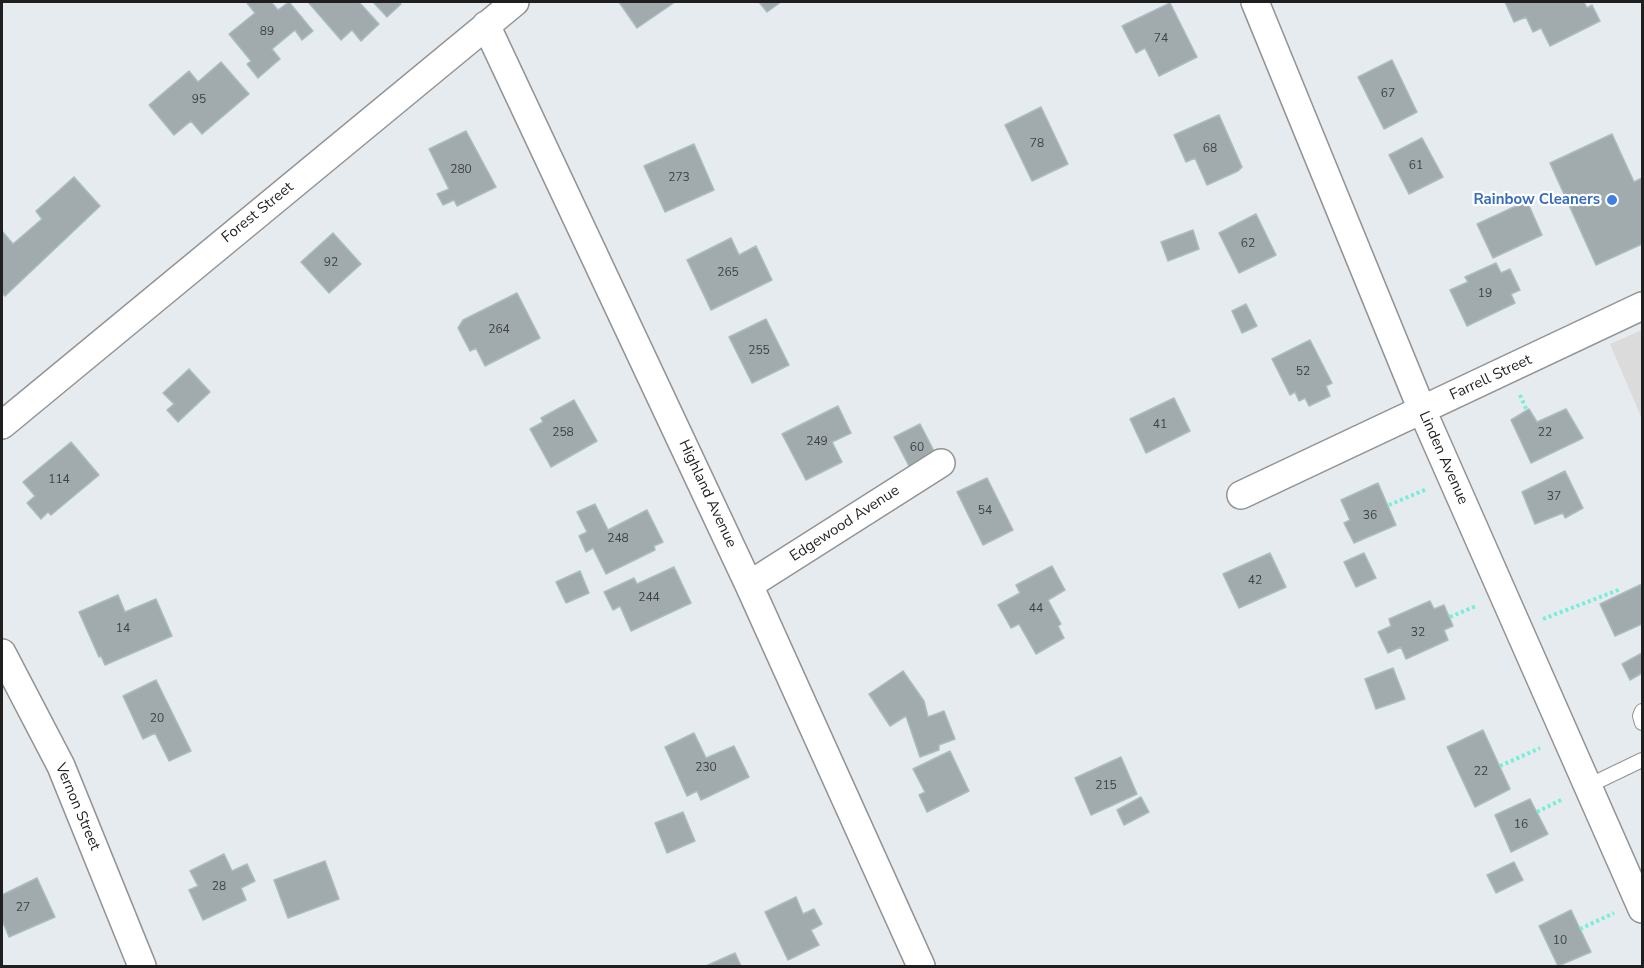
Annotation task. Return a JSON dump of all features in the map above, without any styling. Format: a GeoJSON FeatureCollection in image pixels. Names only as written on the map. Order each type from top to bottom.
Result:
{"type":"FeatureCollection","features":[{"type":"Feature","properties":{"kind":"street","name":"Forest Street"},"geometry":{"type":"LineString","coordinates":[[2,425],[515,2]]}},
{"type":"Feature","properties":{"kind":"street","name":"Linden Avenue"},"geometry":{"type":"LineString","coordinates":[[1255,2],[1422,410],[1641,905]]}},
{"type":"Feature","properties":{"kind":"street","name":"Highland Avenue"},"geometry":{"type":"LineString","coordinates":[[486,25],[749,585],[921,966]]}},
{"type":"Feature","properties":{"kind":"street","name":"Farrell Street"},"geometry":{"type":"LineString","coordinates":[[1241,495],[1642,306]]}},
{"type":"Feature","properties":{"kind":"street","name":"Edgewood Avenue"},"geometry":{"type":"LineString","coordinates":[[749,585],[941,463]]}},
{"type":"Feature","properties":{"kind":"street","name":"Vernon Street"},"geometry":{"type":"LineString","coordinates":[[2,653],[61,766],[142,966]]}},
{"type":"Feature","properties":{"kind":"lane"},"geometry":{"type":"LineString","coordinates":[[1642,711],[1640,716],[1642,723]]}},
{"type":"Feature","properties":{"kind":"lane"},"geometry":{"type":"LineString","coordinates":[[1588,786],[1642,760]]}},
{"type":"Feature","properties":{"kind":"path"},"geometry":{"type":"LineString","coordinates":[[1389,506],[1452,478]]}},
{"type":"Feature","properties":{"kind":"path"},"geometry":{"type":"LineString","coordinates":[[1519,628],[1621,589]]}},
{"type":"Feature","properties":{"kind":"path"},"geometry":{"type":"LineString","coordinates":[[1500,766],[1566,736]]}},
{"type":"Feature","properties":{"kind":"path"},"geometry":{"type":"LineString","coordinates":[[1580,929],[1641,905]]}},
{"type":"Feature","properties":{"kind":"shaded area"},"geometry":{"type":"Polygon","coordinates":[[[1642,330],[1642,419],[1610,344],[1642,330]]]}},
{"type":"Feature","properties":{"kind":"building"},"geometry":{"type":"Polygon","coordinates":[[[271,2],[278,10],[289,2],[313,31],[302,40],[295,30],[272,49],[280,59],[258,78],[247,64],[251,61],[229,34],[255,13],[247,3],[271,2]]]}},
{"type":"Feature","properties":{"kind":"building"},"geometry":{"type":"Polygon","coordinates":[[[308,2],[359,2],[379,24],[361,41],[352,30],[341,40],[308,2]]]}},
{"type":"Feature","properties":{"kind":"building"},"geometry":{"type":"Polygon","coordinates":[[[373,2],[398,2],[401,4],[387,17],[373,2]]]}},
{"type":"Feature","properties":{"kind":"building"},"geometry":{"type":"Polygon","coordinates":[[[619,2],[675,2],[637,28],[619,2]]]}},
{"type":"Feature","properties":{"kind":"building"},"geometry":{"type":"Polygon","coordinates":[[[759,2],[781,2],[767,12],[759,2]]]}},
{"type":"Feature","properties":{"kind":"building"},"geometry":{"type":"Polygon","coordinates":[[[1505,2],[1584,2],[1587,8],[1592,5],[1600,21],[1550,46],[1541,28],[1533,32],[1526,17],[1514,22],[1505,2]]]}},
{"type":"Feature","properties":{"kind":"building"},"geometry":{"type":"Polygon","coordinates":[[[1170,3],[1197,57],[1159,76],[1145,48],[1136,53],[1122,26],[1170,3]]]}},
{"type":"Feature","properties":{"kind":"building"},"geometry":{"type":"Polygon","coordinates":[[[1392,60],[1417,112],[1384,129],[1358,77],[1392,60]]]}},
{"type":"Feature","properties":{"kind":"building"},"geometry":{"type":"Polygon","coordinates":[[[221,62],[249,94],[202,134],[191,121],[174,135],[149,105],[189,71],[198,82],[221,62]]]}},
{"type":"Feature","properties":{"kind":"building"},"geometry":{"type":"Polygon","coordinates":[[[1041,107],[1068,164],[1032,181],[1005,125],[1041,107]]]}},
{"type":"Feature","properties":{"kind":"building"},"geometry":{"type":"Polygon","coordinates":[[[1219,115],[1242,167],[1207,185],[1195,158],[1186,162],[1174,135],[1219,115]]]}},
{"type":"Feature","properties":{"kind":"building"},"geometry":{"type":"Polygon","coordinates":[[[466,131],[496,187],[457,206],[454,200],[443,205],[437,194],[449,189],[429,149],[466,131]]]}},
{"type":"Feature","properties":{"kind":"building"},"geometry":{"type":"Polygon","coordinates":[[[1612,134],[1634,182],[1642,178],[1642,244],[1596,265],[1550,163],[1612,134]]]}},
{"type":"Feature","properties":{"kind":"building"},"geometry":{"type":"Polygon","coordinates":[[[1422,138],[1443,177],[1409,194],[1389,155],[1422,138]]]}},
{"type":"Feature","properties":{"kind":"building"},"geometry":{"type":"Polygon","coordinates":[[[694,144],[714,190],[665,212],[644,166],[694,144]]]}},
{"type":"Feature","properties":{"kind":"building"},"geometry":{"type":"Polygon","coordinates":[[[74,177],[100,206],[5,296],[2,293],[2,231],[13,244],[42,219],[36,211],[74,177]]]}},
{"type":"Feature","properties":{"kind":"building"},"geometry":{"type":"Polygon","coordinates":[[[1527,201],[1542,235],[1493,258],[1477,224],[1527,201]]]}},
{"type":"Feature","properties":{"kind":"building"},"geometry":{"type":"Polygon","coordinates":[[[1256,214],[1276,255],[1239,273],[1219,233],[1256,214]]]}},
{"type":"Feature","properties":{"kind":"building"},"geometry":{"type":"Polygon","coordinates":[[[1193,230],[1199,249],[1168,261],[1161,242],[1193,230]]]}},
{"type":"Feature","properties":{"kind":"building"},"geometry":{"type":"Polygon","coordinates":[[[333,233],[361,264],[329,293],[301,262],[333,233]]]}},
{"type":"Feature","properties":{"kind":"building"},"geometry":{"type":"Polygon","coordinates":[[[731,238],[739,255],[756,246],[772,280],[711,310],[687,260],[731,238]]]}},
{"type":"Feature","properties":{"kind":"building"},"geometry":{"type":"Polygon","coordinates":[[[1496,263],[1501,273],[1510,269],[1520,290],[1511,294],[1515,303],[1467,326],[1450,290],[1468,282],[1465,277],[1496,263]]]}},
{"type":"Feature","properties":{"kind":"building"},"geometry":{"type":"Polygon","coordinates":[[[517,293],[540,338],[485,366],[476,348],[470,351],[458,328],[463,320],[517,293]]]}},
{"type":"Feature","properties":{"kind":"building"},"geometry":{"type":"Polygon","coordinates":[[[1246,304],[1257,326],[1242,333],[1232,311],[1246,304]]]}},
{"type":"Feature","properties":{"kind":"building"},"geometry":{"type":"Polygon","coordinates":[[[766,319],[789,365],[752,383],[729,337],[766,319]]]}},
{"type":"Feature","properties":{"kind":"building"},"geometry":{"type":"Polygon","coordinates":[[[1310,340],[1332,383],[1326,386],[1330,396],[1309,406],[1305,398],[1299,401],[1295,392],[1290,395],[1272,359],[1310,340]]]}},
{"type":"Feature","properties":{"kind":"building"},"geometry":{"type":"Polygon","coordinates":[[[189,369],[210,392],[178,422],[167,410],[174,404],[163,393],[189,369]]]}},
{"type":"Feature","properties":{"kind":"building"},"geometry":{"type":"Polygon","coordinates":[[[1174,398],[1190,431],[1146,453],[1130,419],[1174,398]]]}},
{"type":"Feature","properties":{"kind":"building"},"geometry":{"type":"Polygon","coordinates":[[[574,400],[597,441],[551,467],[530,429],[543,422],[541,418],[574,400]]]}},
{"type":"Feature","properties":{"kind":"building"},"geometry":{"type":"Polygon","coordinates":[[[838,406],[851,433],[832,442],[842,462],[806,480],[782,434],[838,406]]]}},
{"type":"Feature","properties":{"kind":"building"},"geometry":{"type":"Polygon","coordinates":[[[1529,409],[1537,422],[1566,409],[1583,438],[1531,463],[1511,420],[1529,409]]]}},
{"type":"Feature","properties":{"kind":"building"},"geometry":{"type":"Polygon","coordinates":[[[920,424],[935,453],[909,466],[894,437],[920,424]]]}},
{"type":"Feature","properties":{"kind":"building"},"geometry":{"type":"Polygon","coordinates":[[[71,442],[99,475],[51,515],[48,512],[41,519],[27,503],[35,496],[23,482],[71,442]]]}},
{"type":"Feature","properties":{"kind":"building"},"geometry":{"type":"Polygon","coordinates":[[[1565,471],[1583,508],[1565,518],[1563,513],[1535,524],[1522,492],[1565,471]]]}},
{"type":"Feature","properties":{"kind":"building"},"geometry":{"type":"Polygon","coordinates":[[[987,478],[1013,530],[983,545],[957,492],[987,478]]]}},
{"type":"Feature","properties":{"kind":"building"},"geometry":{"type":"Polygon","coordinates":[[[1378,483],[1396,525],[1354,543],[1344,523],[1350,520],[1341,500],[1378,483]]]}},
{"type":"Feature","properties":{"kind":"building"},"geometry":{"type":"Polygon","coordinates":[[[595,504],[608,530],[647,510],[663,542],[654,546],[655,550],[606,574],[593,548],[586,552],[579,536],[587,532],[577,512],[595,504]]]}},
{"type":"Feature","properties":{"kind":"building"},"geometry":{"type":"Polygon","coordinates":[[[1270,553],[1286,587],[1239,608],[1223,574],[1270,553]]]}},
{"type":"Feature","properties":{"kind":"building"},"geometry":{"type":"Polygon","coordinates":[[[1364,553],[1376,578],[1356,587],[1344,562],[1364,553]]]}},
{"type":"Feature","properties":{"kind":"building"},"geometry":{"type":"Polygon","coordinates":[[[1052,566],[1065,590],[1048,600],[1061,624],[1058,626],[1064,638],[1036,654],[1019,624],[1011,628],[998,605],[1020,593],[1016,585],[1052,566]]]}},
{"type":"Feature","properties":{"kind":"building"},"geometry":{"type":"Polygon","coordinates":[[[674,567],[691,603],[631,631],[620,606],[613,610],[604,592],[634,578],[637,584],[674,567]]]}},
{"type":"Feature","properties":{"kind":"building"},"geometry":{"type":"Polygon","coordinates":[[[580,571],[589,593],[566,603],[556,582],[580,571]]]}},
{"type":"Feature","properties":{"kind":"building"},"geometry":{"type":"Polygon","coordinates":[[[1642,584],[1642,624],[1615,636],[1600,604],[1642,584]]]}},
{"type":"Feature","properties":{"kind":"building"},"geometry":{"type":"Polygon","coordinates":[[[118,595],[125,612],[156,599],[172,636],[105,665],[101,656],[99,657],[79,612],[118,595]]]}},
{"type":"Feature","properties":{"kind":"building"},"geometry":{"type":"Polygon","coordinates":[[[1430,601],[1434,609],[1444,605],[1453,626],[1444,630],[1448,640],[1406,659],[1401,647],[1388,653],[1378,632],[1391,626],[1389,619],[1430,601]]]}},
{"type":"Feature","properties":{"kind":"building"},"geometry":{"type":"Polygon","coordinates":[[[1642,653],[1642,673],[1630,680],[1622,664],[1642,653]]]}},
{"type":"Feature","properties":{"kind":"building"},"geometry":{"type":"Polygon","coordinates":[[[1393,668],[1405,699],[1376,709],[1365,679],[1393,668]]]}},
{"type":"Feature","properties":{"kind":"building"},"geometry":{"type":"Polygon","coordinates":[[[903,671],[924,701],[928,717],[944,711],[955,739],[939,745],[939,750],[920,757],[906,716],[890,726],[869,694],[903,671]]]}},
{"type":"Feature","properties":{"kind":"building"},"geometry":{"type":"Polygon","coordinates":[[[156,680],[191,751],[169,761],[155,733],[143,739],[123,696],[156,680]]]}},
{"type":"Feature","properties":{"kind":"building"},"geometry":{"type":"Polygon","coordinates":[[[1483,730],[1510,789],[1475,807],[1447,747],[1483,730]]]}},
{"type":"Feature","properties":{"kind":"building"},"geometry":{"type":"Polygon","coordinates":[[[694,733],[706,758],[734,746],[749,777],[701,800],[697,791],[687,796],[665,747],[694,733]]]}},
{"type":"Feature","properties":{"kind":"building"},"geometry":{"type":"Polygon","coordinates":[[[950,751],[969,791],[927,812],[919,795],[925,792],[913,769],[950,751]]]}},
{"type":"Feature","properties":{"kind":"building"},"geometry":{"type":"Polygon","coordinates":[[[1121,757],[1137,794],[1091,815],[1075,778],[1121,757]]]}},
{"type":"Feature","properties":{"kind":"building"},"geometry":{"type":"Polygon","coordinates":[[[1141,797],[1149,812],[1124,825],[1117,810],[1141,797]]]}},
{"type":"Feature","properties":{"kind":"building"},"geometry":{"type":"Polygon","coordinates":[[[1530,799],[1548,834],[1511,852],[1495,815],[1530,799]]]}},
{"type":"Feature","properties":{"kind":"building"},"geometry":{"type":"Polygon","coordinates":[[[683,812],[695,841],[667,853],[655,823],[683,812]]]}},
{"type":"Feature","properties":{"kind":"building"},"geometry":{"type":"Polygon","coordinates":[[[224,854],[232,871],[247,864],[255,881],[241,888],[246,900],[203,920],[189,890],[198,886],[190,871],[224,854]]]}},
{"type":"Feature","properties":{"kind":"building"},"geometry":{"type":"Polygon","coordinates":[[[325,861],[339,899],[288,918],[274,880],[325,861]]]}},
{"type":"Feature","properties":{"kind":"building"},"geometry":{"type":"Polygon","coordinates":[[[1514,862],[1523,880],[1496,893],[1487,875],[1514,862]]]}},
{"type":"Feature","properties":{"kind":"building"},"geometry":{"type":"Polygon","coordinates":[[[37,878],[55,917],[9,937],[2,920],[2,895],[37,878]]]}},
{"type":"Feature","properties":{"kind":"building"},"geometry":{"type":"Polygon","coordinates":[[[796,897],[803,914],[814,909],[822,924],[811,930],[819,945],[788,960],[765,912],[796,897]]]}},
{"type":"Feature","properties":{"kind":"building"},"geometry":{"type":"Polygon","coordinates":[[[1571,910],[1591,952],[1558,966],[1539,926],[1571,910]]]}},
{"type":"Feature","properties":{"kind":"building"},"geometry":{"type":"Polygon","coordinates":[[[735,953],[741,966],[706,966],[735,953]]]}},
{"type":"Feature","properties":{"kind":"place","name":"Rainbow Cleaners"},"geometry":{"type":"Point","coordinates":[1612,200]}}]}
